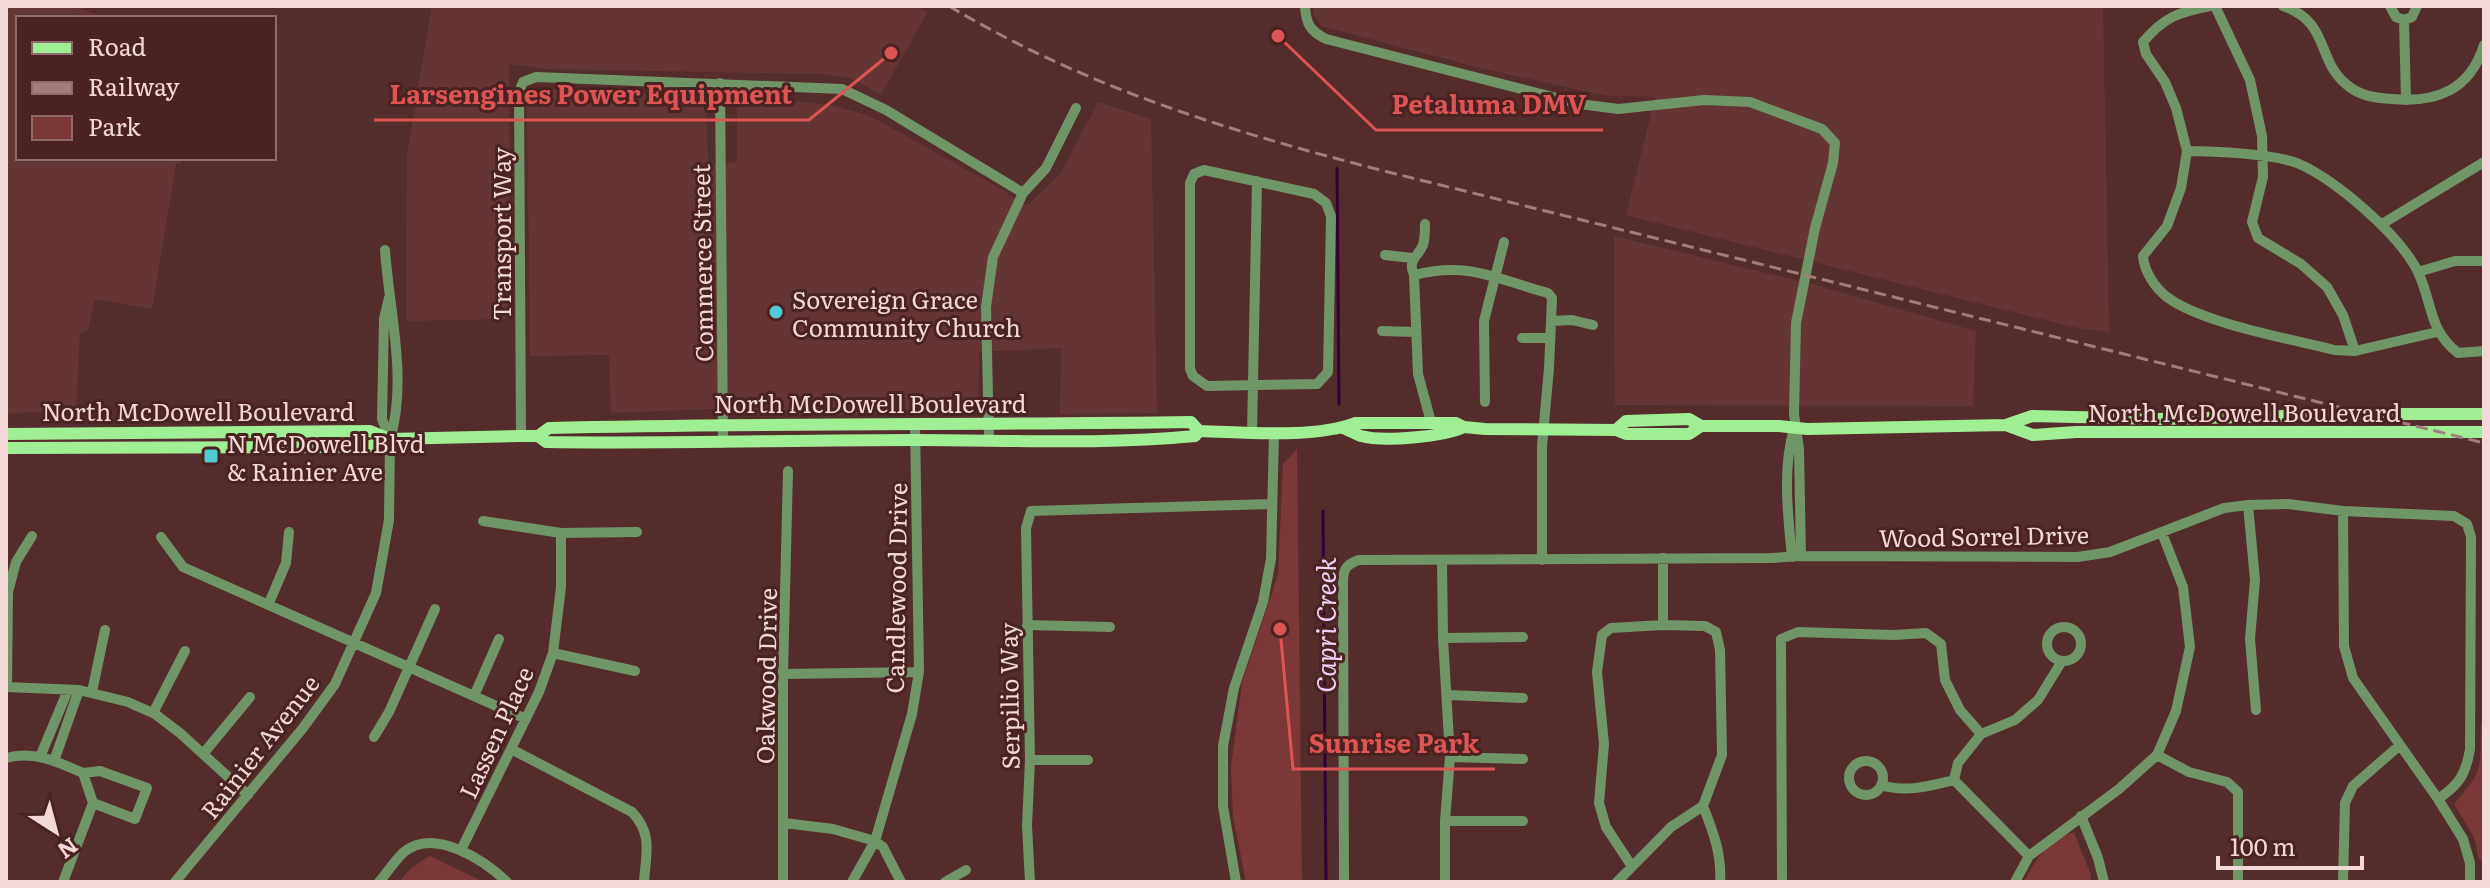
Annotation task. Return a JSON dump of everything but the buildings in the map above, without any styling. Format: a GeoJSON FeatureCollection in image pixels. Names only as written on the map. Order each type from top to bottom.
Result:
{"type":"FeatureCollection","features":[{"type":"Feature","properties":{"kind":"main road","name":"North McDowell Boulevard"},"geometry":{"type":"LineString","coordinates":[[6,448],[368,447],[390,439],[538,436],[549,428],[723,424],[989,426],[1191,422],[1199,431],[1274,433],[1343,428],[1355,423],[1431,422],[1456,423],[1464,427],[1616,430],[1626,421],[1689,419],[1701,426],[1794,427],[2006,425],[2032,416],[2175,419],[2484,414]]}},
{"type":"Feature","properties":{"kind":"main road","name":"North McDowell Boulevard"},"geometry":{"type":"LineString","coordinates":[[2006,425],[2033,435],[2076,432],[2484,432]]}},
{"type":"Feature","properties":{"kind":"main road","name":"North McDowell Boulevard"},"geometry":{"type":"LineString","coordinates":[[1343,428],[1363,437],[1451,434],[1464,427]]}},
{"type":"Feature","properties":{"kind":"main road","name":"North McDowell Boulevard"},"geometry":{"type":"LineString","coordinates":[[6,434],[370,431],[390,439]]}},
{"type":"Feature","properties":{"kind":"main road","name":"North McDowell Boulevard"},"geometry":{"type":"LineString","coordinates":[[538,436],[546,442],[723,443],[1170,439],[1195,436],[1199,431]]}},
{"type":"Feature","properties":{"kind":"street"},"geometry":{"type":"LineString","coordinates":[[1305,6],[1305,20],[1312,32],[1326,39],[1580,104],[1618,109],[1704,100],[1750,102],[1797,117],[1822,129],[1835,143],[1796,323],[1794,427],[1799,449],[1797,556]]}},
{"type":"Feature","properties":{"kind":"street"},"geometry":{"type":"LineString","coordinates":[[2355,351],[2343,315],[2327,287],[2301,264],[2258,238],[2252,222],[2263,177],[2264,158],[2250,80],[2212,6],[2179,12],[2155,27],[2143,42],[2146,54],[2165,82],[2176,108],[2187,151],[2181,188],[2167,226],[2143,256],[2144,270],[2166,297],[2197,314],[2334,350],[2355,351],[2437,332]]}},
{"type":"Feature","properties":{"kind":"street"},"geometry":{"type":"LineString","coordinates":[[2283,6],[2296,10],[2310,20],[2329,62],[2351,88],[2370,97],[2406,100],[2436,97],[2463,82],[2484,45]]}},
{"type":"Feature","properties":{"kind":"street"},"geometry":{"type":"LineString","coordinates":[[2390,6],[2392,14],[2404,20],[2412,17],[2417,6]]}},
{"type":"Feature","properties":{"kind":"street"},"geometry":{"type":"LineString","coordinates":[[2404,20],[2406,100]]}},
{"type":"Feature","properties":{"kind":"street","name":"Transport Way"},"geometry":{"type":"LineString","coordinates":[[521,436],[519,92],[523,82],[536,77],[842,89],[886,110],[1023,193]]}},
{"type":"Feature","properties":{"kind":"street","name":"Commerce Street"},"geometry":{"type":"LineString","coordinates":[[720,83],[723,443]]}},
{"type":"Feature","properties":{"kind":"street"},"geometry":{"type":"LineString","coordinates":[[989,440],[986,307],[992,263],[1023,193],[1046,168],[1076,108]]}},
{"type":"Feature","properties":{"kind":"street"},"geometry":{"type":"LineString","coordinates":[[2187,151],[2296,163],[2341,191],[2382,224],[2418,272],[2437,332],[2444,342],[2458,353],[2484,351]]}},
{"type":"Feature","properties":{"kind":"street"},"geometry":{"type":"LineString","coordinates":[[2382,224],[2484,162]]}},
{"type":"Feature","properties":{"kind":"street"},"geometry":{"type":"LineString","coordinates":[[1204,170],[1314,194],[1326,203],[1331,216],[1328,372],[1317,384],[1253,386],[1207,386],[1193,376],[1190,369],[1190,183],[1194,174],[1204,170]]}},
{"type":"Feature","properties":{"kind":"street"},"geometry":{"type":"LineString","coordinates":[[1252,433],[1257,181]]}},
{"type":"Feature","properties":{"kind":"street"},"geometry":{"type":"LineString","coordinates":[[1425,224],[1423,244],[1412,258],[1411,270],[1414,275],[1418,374],[1431,422]]}},
{"type":"Feature","properties":{"kind":"street"},"geometry":{"type":"LineString","coordinates":[[1485,402],[1484,321],[1504,242]]}},
{"type":"Feature","properties":{"kind":"street","name":"Rainier Avenue"},"geometry":{"type":"LineString","coordinates":[[175,882],[303,728],[329,692],[355,644],[376,593],[389,520],[390,439],[396,418],[395,330],[385,250]]}},
{"type":"Feature","properties":{"kind":"street"},"geometry":{"type":"LineString","coordinates":[[1385,255],[1412,258]]}},
{"type":"Feature","properties":{"kind":"street"},"geometry":{"type":"LineString","coordinates":[[2418,272],[2455,261],[2484,261]]}},
{"type":"Feature","properties":{"kind":"street"},"geometry":{"type":"LineString","coordinates":[[1414,275],[1441,268],[1467,269],[1548,293],[1553,303],[1543,430],[1542,560]]}},
{"type":"Feature","properties":{"kind":"street"},"geometry":{"type":"LineString","coordinates":[[1552,321],[1572,320],[1593,325]]}},
{"type":"Feature","properties":{"kind":"street"},"geometry":{"type":"LineString","coordinates":[[1382,331],[1415,332]]}},
{"type":"Feature","properties":{"kind":"street"},"geometry":{"type":"LineString","coordinates":[[1522,338],[1550,338]]}},
{"type":"Feature","properties":{"kind":"street","name":"Candlewood Drive"},"geometry":{"type":"LineString","coordinates":[[852,882],[875,841],[912,714],[919,672],[915,424]]}},
{"type":"Feature","properties":{"kind":"street"},"geometry":{"type":"LineString","coordinates":[[1236,882],[1223,806],[1223,746],[1234,688],[1263,602],[1271,559],[1274,433]]}},
{"type":"Feature","properties":{"kind":"street","name":"Oakwood Drive"},"geometry":{"type":"LineString","coordinates":[[783,882],[783,674],[788,471]]}},
{"type":"Feature","properties":{"kind":"street","name":"Serpilio Way"},"geometry":{"type":"LineString","coordinates":[[1030,882],[1026,528],[1031,511],[1272,504]]}},
{"type":"Feature","properties":{"kind":"street","name":"Wood Sorrel Drive"},"geometry":{"type":"LineString","coordinates":[[1344,882],[1344,570],[1350,563],[1359,560],[2078,557],[2110,552],[2224,508],[2248,505],[2288,504],[2343,511],[2454,516],[2467,524],[2471,537],[2470,749],[2467,769],[2459,783],[2438,799]]}},
{"type":"Feature","properties":{"kind":"street"},"geometry":{"type":"LineString","coordinates":[[2248,505],[2255,580],[2250,639],[2256,710]]}},
{"type":"Feature","properties":{"kind":"street"},"geometry":{"type":"LineString","coordinates":[[2343,511],[2346,662],[2353,678],[2463,839],[2470,863],[2470,882]]}},
{"type":"Feature","properties":{"kind":"street"},"geometry":{"type":"LineString","coordinates":[[483,521],[561,533],[637,532]]}},
{"type":"Feature","properties":{"kind":"street"},"geometry":{"type":"LineString","coordinates":[[269,603],[286,563],[289,532]]}},
{"type":"Feature","properties":{"kind":"street","name":"Lassen Place"},"geometry":{"type":"LineString","coordinates":[[461,850],[526,719],[553,653],[561,587],[561,533]]}},
{"type":"Feature","properties":{"kind":"street"},"geometry":{"type":"LineString","coordinates":[[2015,882],[2029,856],[2119,789],[2157,755],[2176,711],[2190,647],[2183,587],[2162,533]]}},
{"type":"Feature","properties":{"kind":"street"},"geometry":{"type":"LineString","coordinates":[[32,536],[16,562],[8,592],[6,687],[92,692],[153,713],[180,733],[248,795]]}},
{"type":"Feature","properties":{"kind":"street"},"geometry":{"type":"LineString","coordinates":[[161,537],[183,567],[526,719]]}},
{"type":"Feature","properties":{"kind":"street"},"geometry":{"type":"LineString","coordinates":[[1663,558],[1663,625]]}},
{"type":"Feature","properties":{"kind":"street"},"geometry":{"type":"LineString","coordinates":[[1442,561],[1450,757],[1445,821],[1445,882]]}},
{"type":"Feature","properties":{"kind":"street"},"geometry":{"type":"LineString","coordinates":[[374,737],[410,668],[435,609]]}},
{"type":"Feature","properties":{"kind":"street"},"geometry":{"type":"LineString","coordinates":[[1027,625],[1110,627]]}},
{"type":"Feature","properties":{"kind":"street"},"geometry":{"type":"LineString","coordinates":[[1617,882],[1671,827],[1703,806],[1722,755],[1720,650],[1716,632],[1705,626],[1611,628],[1602,635],[1597,672],[1604,744],[1599,803],[1606,827],[1631,865]]}},
{"type":"Feature","properties":{"kind":"street"},"geometry":{"type":"LineString","coordinates":[[92,692],[105,630]]}},
{"type":"Feature","properties":{"kind":"street"},"geometry":{"type":"LineString","coordinates":[[1782,882],[1781,639],[1798,632],[1926,633],[1933,636],[1941,644],[1945,680],[1960,710],[1981,734]]}},
{"type":"Feature","properties":{"kind":"street"},"geometry":{"type":"LineString","coordinates":[[1443,638],[1523,637]]}},
{"type":"Feature","properties":{"kind":"street"},"geometry":{"type":"LineString","coordinates":[[474,696],[499,639]]}},
{"type":"Feature","properties":{"kind":"street"},"geometry":{"type":"LineString","coordinates":[[153,713],[185,651]]}},
{"type":"Feature","properties":{"kind":"street"},"geometry":{"type":"LineString","coordinates":[[553,653],[635,671]]}},
{"type":"Feature","properties":{"kind":"street"},"geometry":{"type":"LineString","coordinates":[[1954,780],[1958,763],[1981,734],[2015,720],[2038,700],[2062,661]]}},
{"type":"Feature","properties":{"kind":"street"},"geometry":{"type":"LineString","coordinates":[[783,674],[919,672]]}},
{"type":"Feature","properties":{"kind":"street"},"geometry":{"type":"LineString","coordinates":[[40,757],[73,690]]}},
{"type":"Feature","properties":{"kind":"street"},"geometry":{"type":"LineString","coordinates":[[54,761],[73,690]]}},
{"type":"Feature","properties":{"kind":"street"},"geometry":{"type":"LineString","coordinates":[[1448,695],[1523,698]]}},
{"type":"Feature","properties":{"kind":"street"},"geometry":{"type":"LineString","coordinates":[[203,754],[250,697]]}},
{"type":"Feature","properties":{"kind":"street"},"geometry":{"type":"LineString","coordinates":[[2343,882],[2345,803],[2353,786],[2400,745]]}},
{"type":"Feature","properties":{"kind":"street"},"geometry":{"type":"LineString","coordinates":[[511,749],[632,812],[643,823],[647,836],[644,882]]}},
{"type":"Feature","properties":{"kind":"street"},"geometry":{"type":"LineString","coordinates":[[6,758],[22,753],[83,773],[100,771],[147,788],[135,819],[93,803]]}},
{"type":"Feature","properties":{"kind":"street"},"geometry":{"type":"LineString","coordinates":[[2157,755],[2189,772],[2227,782],[2238,792],[2238,882]]}},
{"type":"Feature","properties":{"kind":"street"},"geometry":{"type":"LineString","coordinates":[[1450,757],[1523,759]]}},
{"type":"Feature","properties":{"kind":"street"},"geometry":{"type":"LineString","coordinates":[[1030,760],[1088,760]]}},
{"type":"Feature","properties":{"kind":"street"},"geometry":{"type":"LineString","coordinates":[[63,882],[93,803],[83,773]]}},
{"type":"Feature","properties":{"kind":"street"},"geometry":{"type":"LineString","coordinates":[[1881,785],[1914,789],[1954,780]]}},
{"type":"Feature","properties":{"kind":"street"},"geometry":{"type":"LineString","coordinates":[[1954,780],[2029,856]]}},
{"type":"Feature","properties":{"kind":"street"},"geometry":{"type":"LineString","coordinates":[[1703,806],[1714,835],[1721,870],[1720,882]]}},
{"type":"Feature","properties":{"kind":"street"},"geometry":{"type":"LineString","coordinates":[[2081,816],[2104,882]]}},
{"type":"Feature","properties":{"kind":"street"},"geometry":{"type":"LineString","coordinates":[[1445,821],[1523,821]]}},
{"type":"Feature","properties":{"kind":"street"},"geometry":{"type":"LineString","coordinates":[[784,823],[833,829],[875,841],[883,847],[901,882]]}},
{"type":"Feature","properties":{"kind":"street"},"geometry":{"type":"LineString","coordinates":[[379,882],[405,851],[428,842],[461,850],[507,882]]}},
{"type":"Feature","properties":{"kind":"street"},"geometry":{"type":"LineString","coordinates":[[945,882],[966,870]]}},
{"type":"Feature","properties":{"kind":"shaded area"},"geometry":{"type":"Polygon","coordinates":[[[6,6],[72,6],[102,16],[16,16],[16,160],[182,160],[181,164],[176,164],[152,309],[95,299],[88,330],[80,333],[76,409],[6,414],[6,6]]]}},
{"type":"Feature","properties":{"kind":"shaded area"},"geometry":{"type":"Polygon","coordinates":[[[432,6],[917,6],[927,13],[881,95],[851,78],[823,74],[547,69],[509,64],[510,319],[406,321],[407,154],[432,6]]]}},
{"type":"Feature","properties":{"kind":"shaded area"},"geometry":{"type":"Polygon","coordinates":[[[1314,6],[2103,6],[2109,332],[2078,328],[1626,215],[1655,97],[1607,96],[1480,68],[1321,26],[1314,16],[1314,6]]]}},
{"type":"Feature","properties":{"kind":"shaded area"},"geometry":{"type":"Polygon","coordinates":[[[538,89],[706,95],[708,165],[737,162],[737,103],[777,100],[830,105],[868,115],[1027,206],[1061,173],[1098,102],[1151,119],[1157,413],[1060,414],[1061,348],[979,352],[978,410],[858,415],[743,415],[736,408],[611,413],[609,355],[530,356],[527,99],[538,89]]]}},
{"type":"Feature","properties":{"kind":"shaded area"},"geometry":{"type":"Polygon","coordinates":[[[1614,236],[1815,285],[1976,331],[1973,406],[1615,405],[1614,236]]]}},
{"type":"Feature","properties":{"kind":"green space"},"geometry":{"type":"Polygon","coordinates":[[[1297,449],[1302,882],[1246,882],[1233,817],[1231,767],[1242,683],[1278,575],[1283,464],[1297,449]]]}},
{"type":"Feature","properties":{"kind":"green space"},"geometry":{"type":"Polygon","coordinates":[[[2481,722],[2484,722],[2484,860],[2479,860],[2474,837],[2454,804],[2479,767],[2481,722]]]}},
{"type":"Feature","properties":{"kind":"green space"},"geometry":{"type":"Polygon","coordinates":[[[2074,833],[2091,882],[2023,882],[2050,844],[2074,833]]]}},
{"type":"Feature","properties":{"kind":"green space"},"geometry":{"type":"Polygon","coordinates":[[[430,856],[484,882],[399,882],[412,867],[430,856]]]}},
{"type":"Feature","properties":{"kind":"waterway","name":"Capri Creek"},"geometry":{"type":"LineString","coordinates":[[1337,168],[1339,404]]}},
{"type":"Feature","properties":{"kind":"waterway","name":"Capri Creek"},"geometry":{"type":"LineString","coordinates":[[1323,511],[1326,882]]}},
{"type":"Feature","properties":{"kind":"railway"},"geometry":{"type":"LineString","coordinates":[[949,6],[1002,36],[1111,86],[1279,143],[2484,443]]}},
{"type":"Feature","properties":{"kind":"place","name":"Petaluma DMV"},"geometry":{"type":"Point","coordinates":[1278,36]}},
{"type":"Feature","properties":{"kind":"place","name":"Larsengines Power Equipment"},"geometry":{"type":"Point","coordinates":[891,53]}},
{"type":"Feature","properties":{"kind":"place","name":"Sovereign Grace Community Church"},"geometry":{"type":"Point","coordinates":[776,312]}},
{"type":"Feature","properties":{"kind":"place","name":"N McDowell Blvd & Rainier Ave"},"geometry":{"type":"Point","coordinates":[211,456]}},
{"type":"Feature","properties":{"kind":"place","name":"Sunrise Park"},"geometry":{"type":"Point","coordinates":[1280,629]}}]}
